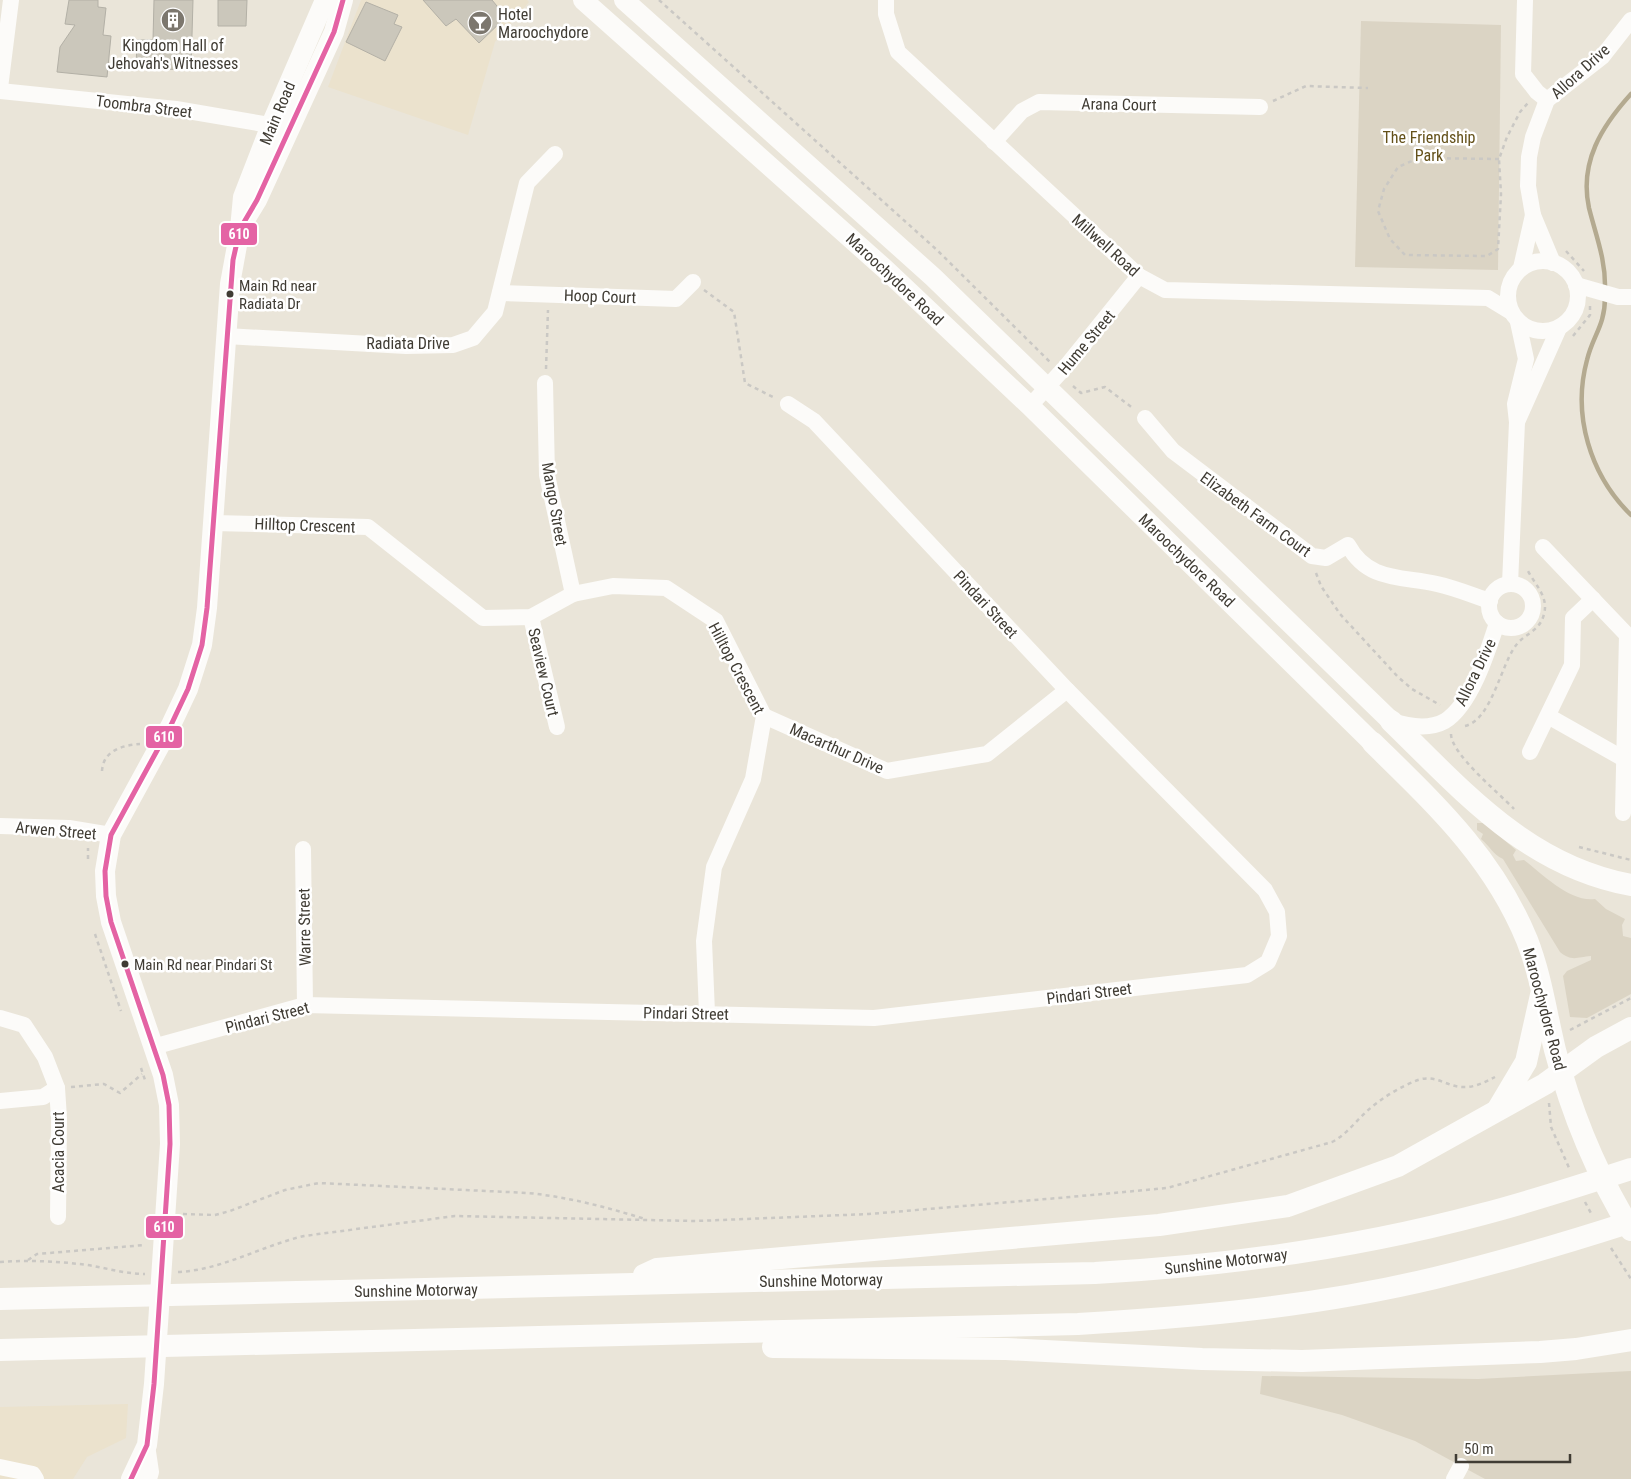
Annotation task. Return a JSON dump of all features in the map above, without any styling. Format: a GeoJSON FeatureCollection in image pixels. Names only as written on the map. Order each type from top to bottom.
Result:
{"type":"FeatureCollection","features":[{"type":"Feature","properties":{"kind":"highway","name":"Maroochydore Road"},"geometry":{"type":"LineString","coordinates":[[1392,721],[1475,803],[1514,836],[1560,862],[1595,877],[1631,885]]}},
{"type":"Feature","properties":{"kind":"highway","name":"Maroochydore Road"},"geometry":{"type":"LineString","coordinates":[[1372,743],[1450,818],[1490,869],[1504,893],[1527,940],[1543,987],[1561,1072],[1582,1136],[1602,1180],[1631,1230]]}},
{"type":"Feature","properties":{"kind":"highway"},"geometry":{"type":"LineString","coordinates":[[1498,1109],[1526,1062],[1543,987]]}},
{"type":"Feature","properties":{"kind":"highway"},"geometry":{"type":"LineString","coordinates":[[620,1285],[657,1270],[1159,1225],[1288,1206],[1398,1166],[1545,1084],[1596,1047],[1631,1028]]}},
{"type":"Feature","properties":{"kind":"highway","name":"Sunshine Motorway"},"geometry":{"type":"LineString","coordinates":[[0,1299],[1095,1274],[1163,1269],[1264,1258],[1367,1241],[1481,1215],[1631,1169]]}},
{"type":"Feature","properties":{"kind":"highway"},"geometry":{"type":"LineString","coordinates":[[0,1350],[1078,1324],[1170,1319],[1253,1310],[1384,1289],[1557,1246],[1631,1222]]}},
{"type":"Feature","properties":{"kind":"highway"},"geometry":{"type":"LineString","coordinates":[[579,1337],[618,1349],[797,1347],[1006,1349],[1202,1359],[1302,1361],[1476,1355],[1591,1347],[1631,1340]]}},
{"type":"Feature","properties":{"kind":"highway"},"geometry":{"type":"LineString","coordinates":[[1591,1347],[1631,1354]]}},
{"type":"Feature","properties":{"kind":"main road","name":"Main Road"},"geometry":{"type":"LineString","coordinates":[[279,127],[325,0]]}},
{"type":"Feature","properties":{"kind":"main road","name":"Main Road"},"geometry":{"type":"LineString","coordinates":[[132,1479],[147,1444],[154,1384],[170,1144],[169,1105],[163,1075],[110,913],[106,871],[111,835],[171,725],[188,689],[202,645],[213,523],[226,336],[233,260],[240,229],[243,197],[279,127],[334,32],[343,0]]}},
{"type":"Feature","properties":{"kind":"main road","name":"Maroochydore Road"},"geometry":{"type":"LineString","coordinates":[[583,0],[885,269],[1030,406],[1372,743]]}},
{"type":"Feature","properties":{"kind":"main road","name":"Maroochydore Road"},"geometry":{"type":"LineString","coordinates":[[624,0],[892,239],[1048,386],[1392,721]]}},
{"type":"Feature","properties":{"kind":"street"},"geometry":{"type":"LineString","coordinates":[[0,89],[11,0]]}},
{"type":"Feature","properties":{"kind":"street","name":"Millwell Road"},"geometry":{"type":"LineString","coordinates":[[886,0],[886,14],[898,52],[1139,276],[1165,290],[1488,298],[1515,317]]}},
{"type":"Feature","properties":{"kind":"street"},"geometry":{"type":"LineString","coordinates":[[1525,0],[1523,74],[1542,96]]}},
{"type":"Feature","properties":{"kind":"street","name":"Allora Drive"},"geometry":{"type":"LineString","coordinates":[[1553,263],[1533,215],[1528,186],[1529,157],[1542,96],[1602,57],[1631,20]]}},
{"type":"Feature","properties":{"kind":"street","name":"Toombra Street"},"geometry":{"type":"LineString","coordinates":[[0,89],[176,109],[279,127]]}},
{"type":"Feature","properties":{"kind":"street","name":"Arana Court"},"geometry":{"type":"LineString","coordinates":[[994,142],[1022,112],[1039,102],[1260,107]]}},
{"type":"Feature","properties":{"kind":"street","name":"Radiata Drive"},"geometry":{"type":"LineString","coordinates":[[226,336],[406,346],[453,346],[472,338],[495,312],[527,183],[555,154]]}},
{"type":"Feature","properties":{"kind":"street","name":"Allora Drive"},"geometry":{"type":"LineString","coordinates":[[1522,268],[1533,215]]}},
{"type":"Feature","properties":{"kind":"street"},"geometry":{"type":"LineString","coordinates":[[1488,298],[1510,283],[1522,268],[1533,262],[1553,263],[1570,273],[1592,304]]}},
{"type":"Feature","properties":{"kind":"street","name":"Hume Street"},"geometry":{"type":"LineString","coordinates":[[1030,406],[1105,320],[1139,276]]}},
{"type":"Feature","properties":{"kind":"street","name":"Hoop Court"},"geometry":{"type":"LineString","coordinates":[[500,292],[676,299],[694,282]]}},
{"type":"Feature","properties":{"kind":"street"},"geometry":{"type":"LineString","coordinates":[[1510,283],[1508,297],[1526,358],[1515,404],[1517,422],[1510,584]]}},
{"type":"Feature","properties":{"kind":"street"},"geometry":{"type":"LineString","coordinates":[[1576,284],[1578,292],[1592,304]]}},
{"type":"Feature","properties":{"kind":"street"},"geometry":{"type":"LineString","coordinates":[[1515,317],[1538,332],[1549,332],[1559,328],[1572,316],[1592,304],[1624,297]]}},
{"type":"Feature","properties":{"kind":"street"},"geometry":{"type":"LineString","coordinates":[[1517,422],[1559,328]]}},
{"type":"Feature","properties":{"kind":"street","name":"Mango Street"},"geometry":{"type":"LineString","coordinates":[[545,383],[547,475],[573,594]]}},
{"type":"Feature","properties":{"kind":"street","name":"Pindari Street"},"geometry":{"type":"LineString","coordinates":[[153,1047],[305,1005],[874,1018],[1247,975],[1268,962],[1279,936],[1277,912],[1265,890],[1067,690],[814,421],[788,404]]}},
{"type":"Feature","properties":{"kind":"street","name":"Elizabeth Farm Court"},"geometry":{"type":"LineString","coordinates":[[1145,418],[1173,451],[1315,558],[1326,558],[1348,545],[1357,558],[1376,572],[1439,584],[1490,601]]}},
{"type":"Feature","properties":{"kind":"street","name":"Hilltop Crescent"},"geometry":{"type":"LineString","coordinates":[[213,523],[368,527],[483,618],[531,617],[573,594],[613,586],[666,588],[716,621],[764,716],[753,779],[714,867],[704,941],[707,1013]]}},
{"type":"Feature","properties":{"kind":"street"},"geometry":{"type":"LineString","coordinates":[[1543,547],[1627,635],[1623,813]]}},
{"type":"Feature","properties":{"kind":"street"},"geometry":{"type":"LineString","coordinates":[[1510,584],[1516,585],[1528,592],[1533,604],[1530,616],[1521,626],[1509,628],[1497,623],[1490,613],[1490,601],[1497,589],[1510,584]]}},
{"type":"Feature","properties":{"kind":"street"},"geometry":{"type":"LineString","coordinates":[[1530,752],[1572,665],[1573,618],[1593,599]]}},
{"type":"Feature","properties":{"kind":"street","name":"Seaview Court"},"geometry":{"type":"LineString","coordinates":[[531,617],[556,727]]}},
{"type":"Feature","properties":{"kind":"street","name":"Allora Drive"},"geometry":{"type":"LineString","coordinates":[[1392,721],[1407,725],[1429,726],[1444,722],[1451,716],[1458,709],[1474,682],[1490,649],[1497,623]]}},
{"type":"Feature","properties":{"kind":"street","name":"Macarthur Drive"},"geometry":{"type":"LineString","coordinates":[[764,716],[888,772],[987,754],[1067,690]]}},
{"type":"Feature","properties":{"kind":"street"},"geometry":{"type":"LineString","coordinates":[[1548,716],[1624,759]]}},
{"type":"Feature","properties":{"kind":"street","name":"Arwen Street"},"geometry":{"type":"LineString","coordinates":[[0,826],[68,828],[111,835]]}},
{"type":"Feature","properties":{"kind":"street","name":"Warre Street"},"geometry":{"type":"LineString","coordinates":[[303,849],[305,1005]]}},
{"type":"Feature","properties":{"kind":"street","name":"Acacia Court"},"geometry":{"type":"LineString","coordinates":[[0,1018],[24,1025],[45,1057],[57,1088],[59,1118],[58,1217]]}},
{"type":"Feature","properties":{"kind":"street"},"geometry":{"type":"LineString","coordinates":[[0,1101],[43,1097],[57,1088]]}},
{"type":"Feature","properties":{"kind":"street","name":"Main Road"},"geometry":{"type":"LineString","coordinates":[[147,1444],[151,1472],[149,1479]]}},
{"type":"Feature","properties":{"kind":"street"},"geometry":{"type":"LineString","coordinates":[[0,1467],[33,1474],[36,1479]]}},
{"type":"Feature","properties":{"kind":"path"},"geometry":{"type":"LineString","coordinates":[[659,0],[937,250],[1041,352]]}},
{"type":"Feature","properties":{"kind":"path"},"geometry":{"type":"LineString","coordinates":[[1260,107],[1306,86],[1368,88]]}},
{"type":"Feature","properties":{"kind":"path"},"geometry":{"type":"LineString","coordinates":[[1499,159],[1420,158],[1398,167],[1384,189],[1378,212],[1390,239],[1405,254],[1487,256],[1498,249],[1501,194],[1499,159],[1520,112],[1542,96]]}},
{"type":"Feature","properties":{"kind":"path"},"geometry":{"type":"LineString","coordinates":[[694,282],[734,312],[745,383],[788,404]]}},
{"type":"Feature","properties":{"kind":"path"},"geometry":{"type":"LineString","coordinates":[[545,383],[548,359],[548,294]]}},
{"type":"Feature","properties":{"kind":"path"},"geometry":{"type":"LineString","coordinates":[[1081,393],[1105,388],[1145,418]]}},
{"type":"Feature","properties":{"kind":"path"},"geometry":{"type":"LineString","coordinates":[[1308,554],[1321,586],[1340,614],[1405,684],[1435,700],[1451,716],[1458,727],[1451,732],[1451,740],[1461,754],[1517,811]]}},
{"type":"Feature","properties":{"kind":"path"},"geometry":{"type":"LineString","coordinates":[[102,771],[105,758],[110,752],[117,748],[140,744]]}},
{"type":"Feature","properties":{"kind":"path"},"geometry":{"type":"LineString","coordinates":[[1578,847],[1631,860]]}},
{"type":"Feature","properties":{"kind":"path"},"geometry":{"type":"LineString","coordinates":[[88,848],[88,865]]}},
{"type":"Feature","properties":{"kind":"path"},"geometry":{"type":"LineString","coordinates":[[94,929],[122,1014]]}},
{"type":"Feature","properties":{"kind":"path"},"geometry":{"type":"LineString","coordinates":[[1569,1032],[1631,998]]}},
{"type":"Feature","properties":{"kind":"path"},"geometry":{"type":"LineString","coordinates":[[140,1066],[146,1082]]}},
{"type":"Feature","properties":{"kind":"path"},"geometry":{"type":"LineString","coordinates":[[57,1088],[104,1084],[120,1093],[142,1074]]}},
{"type":"Feature","properties":{"kind":"path"},"geometry":{"type":"LineString","coordinates":[[0,1262],[26,1260],[81,1264],[129,1274],[162,1268],[198,1271],[214,1268],[281,1242],[304,1236],[455,1216],[488,1215],[696,1221],[767,1216],[869,1214],[1167,1188],[1332,1142],[1385,1098],[1418,1080],[1434,1078],[1461,1087],[1475,1086],[1489,1080]]}},
{"type":"Feature","properties":{"kind":"path"},"geometry":{"type":"LineString","coordinates":[[183,1214],[215,1214],[230,1211],[285,1190],[319,1183],[536,1194],[609,1208],[650,1220]]}},
{"type":"Feature","properties":{"kind":"path"},"geometry":{"type":"LineString","coordinates":[[26,1260],[37,1254],[147,1244]]}},
{"type":"Feature","properties":{"kind":"shaded area","name":"Hotel Maroochydore"},"geometry":{"type":"Polygon","coordinates":[[[361,0],[527,0],[529,2],[495,42],[468,135],[328,87],[361,0]]]}},
{"type":"Feature","properties":{"kind":"shaded area"},"geometry":{"type":"Polygon","coordinates":[[[128,1404],[126,1438],[87,1457],[73,1479],[0,1479],[0,1407],[128,1404]]]}},
{"type":"Feature","properties":{"kind":"green space","name":"The Friendship Park"},"geometry":{"type":"Polygon","coordinates":[[[1361,21],[1501,25],[1498,270],[1355,267],[1361,21]]]}},
{"type":"Feature","properties":{"kind":"green space"},"geometry":{"type":"Polygon","coordinates":[[[1477,823],[1484,823],[1516,850],[1513,855],[1516,861],[1524,860],[1566,892],[1585,899],[1595,899],[1606,909],[1625,919],[1622,925],[1623,936],[1631,938],[1631,994],[1587,1018],[1570,1017],[1563,976],[1567,971],[1591,960],[1591,956],[1571,958],[1560,952],[1503,859],[1496,855],[1481,839],[1483,834],[1477,830],[1477,823]]]}},
{"type":"Feature","properties":{"kind":"green space"},"geometry":{"type":"Polygon","coordinates":[[[1631,1371],[1631,1479],[1485,1479],[1415,1441],[1342,1415],[1260,1394],[1262,1376],[1478,1379],[1631,1371]]]}},
{"type":"Feature","properties":{"kind":"building"},"geometry":{"type":"Polygon","coordinates":[[[69,0],[98,0],[98,7],[106,8],[103,35],[111,36],[107,77],[57,72],[60,47],[75,25],[65,24],[69,0]]]}},
{"type":"Feature","properties":{"kind":"building","name":"Kingdom Hall of Jehovah's Witnesses"},"geometry":{"type":"Polygon","coordinates":[[[154,0],[193,0],[191,70],[136,68],[137,40],[153,40],[154,0]]]}},
{"type":"Feature","properties":{"kind":"building"},"geometry":{"type":"Polygon","coordinates":[[[218,0],[247,0],[246,26],[218,26],[218,0]]]}},
{"type":"Feature","properties":{"kind":"building","name":"Hotel Maroochydore"},"geometry":{"type":"Polygon","coordinates":[[[423,0],[492,0],[506,17],[479,43],[456,19],[446,26],[423,0]]]}},
{"type":"Feature","properties":{"kind":"building"},"geometry":{"type":"Polygon","coordinates":[[[366,2],[398,15],[394,24],[402,27],[385,61],[346,42],[366,2]]]}},
{"type":"Feature","properties":{"kind":"waterway"},"geometry":{"type":"LineString","coordinates":[[1605,290],[1602,258],[1589,208],[1587,175],[1590,160],[1602,132],[1631,94]]}},
{"type":"Feature","properties":{"kind":"waterway"},"geometry":{"type":"LineString","coordinates":[[1605,297],[1603,316],[1589,351],[1583,381],[1584,423],[1595,463],[1605,482],[1631,515]]}},
{"type":"Feature","properties":{"kind":"transit line","name":"610"},"geometry":{"type":"LineString","coordinates":[[131,1479],[147,1445],[154,1384],[170,1144],[169,1105],[163,1075],[111,922],[106,896],[105,871],[111,835],[171,725],[188,689],[202,645],[207,608],[233,260],[240,229],[257,200],[334,32],[343,0]]}},
{"type":"Feature","properties":{"kind":"place","name":"Kingdom Hall of Jehovah's Witnesses"},"geometry":{"type":"Point","coordinates":[173,20]}},
{"type":"Feature","properties":{"kind":"place","name":"Hotel Maroochydore"},"geometry":{"type":"Point","coordinates":[480,23]}},
{"type":"Feature","properties":{"kind":"place","name":"Main Rd near Radiata Dr"},"geometry":{"type":"Point","coordinates":[230,294]}},
{"type":"Feature","properties":{"kind":"place","name":"Main Rd near Pindari St"},"geometry":{"type":"Point","coordinates":[125,964]}}]}
